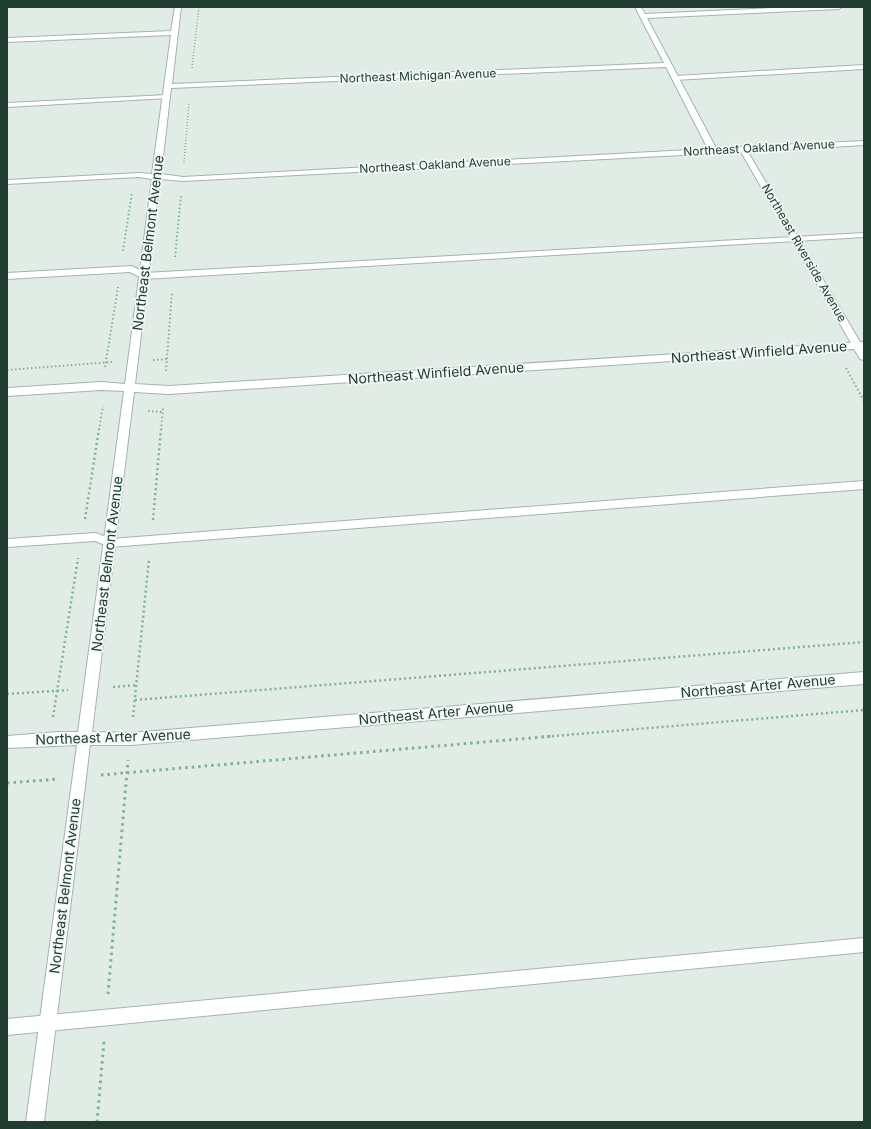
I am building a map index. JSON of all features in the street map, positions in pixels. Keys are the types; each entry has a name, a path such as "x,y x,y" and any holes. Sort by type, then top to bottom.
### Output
{"street":[{"name":"Northeast Belmont Avenue","path":"35,1122 178,7"},
{"path":"638,7 713,151"},
{"path":"643,16 839,7"},
{"path":"7,40 175,33"},
{"name":"Northeast Michigan Avenue","path":"168,86 668,65"},
{"name":"Northeast Oakland Avenue","path":"7,182 139,175 183,179 864,143"},
{"name":"Northeast Riverside Avenue","path":"744,149 795,238 861,345 864,357"},
{"name":"Northeast Winfield Avenue","path":"7,392 101,386 129,389 164,390 861,345"},
{"name":"Northeast Arter Avenue","path":"7,742 59,738 131,738 864,678"}],"lane":[{"path":"675,78 864,68"},
{"path":"7,105 167,97"},
{"path":"7,276 132,269 144,276 864,235"},
{"path":"7,543 96,537 110,543 864,485"},
{"path":"7,1027 864,945"}],"path":[{"path":"97,1122 126,773 131,738 151,540 190,85 199,7"},
{"path":"7,370 166,359"},
{"path":"846,368 864,401"},
{"path":"135,700 864,642"},
{"path":"7,783 864,710"}]}
